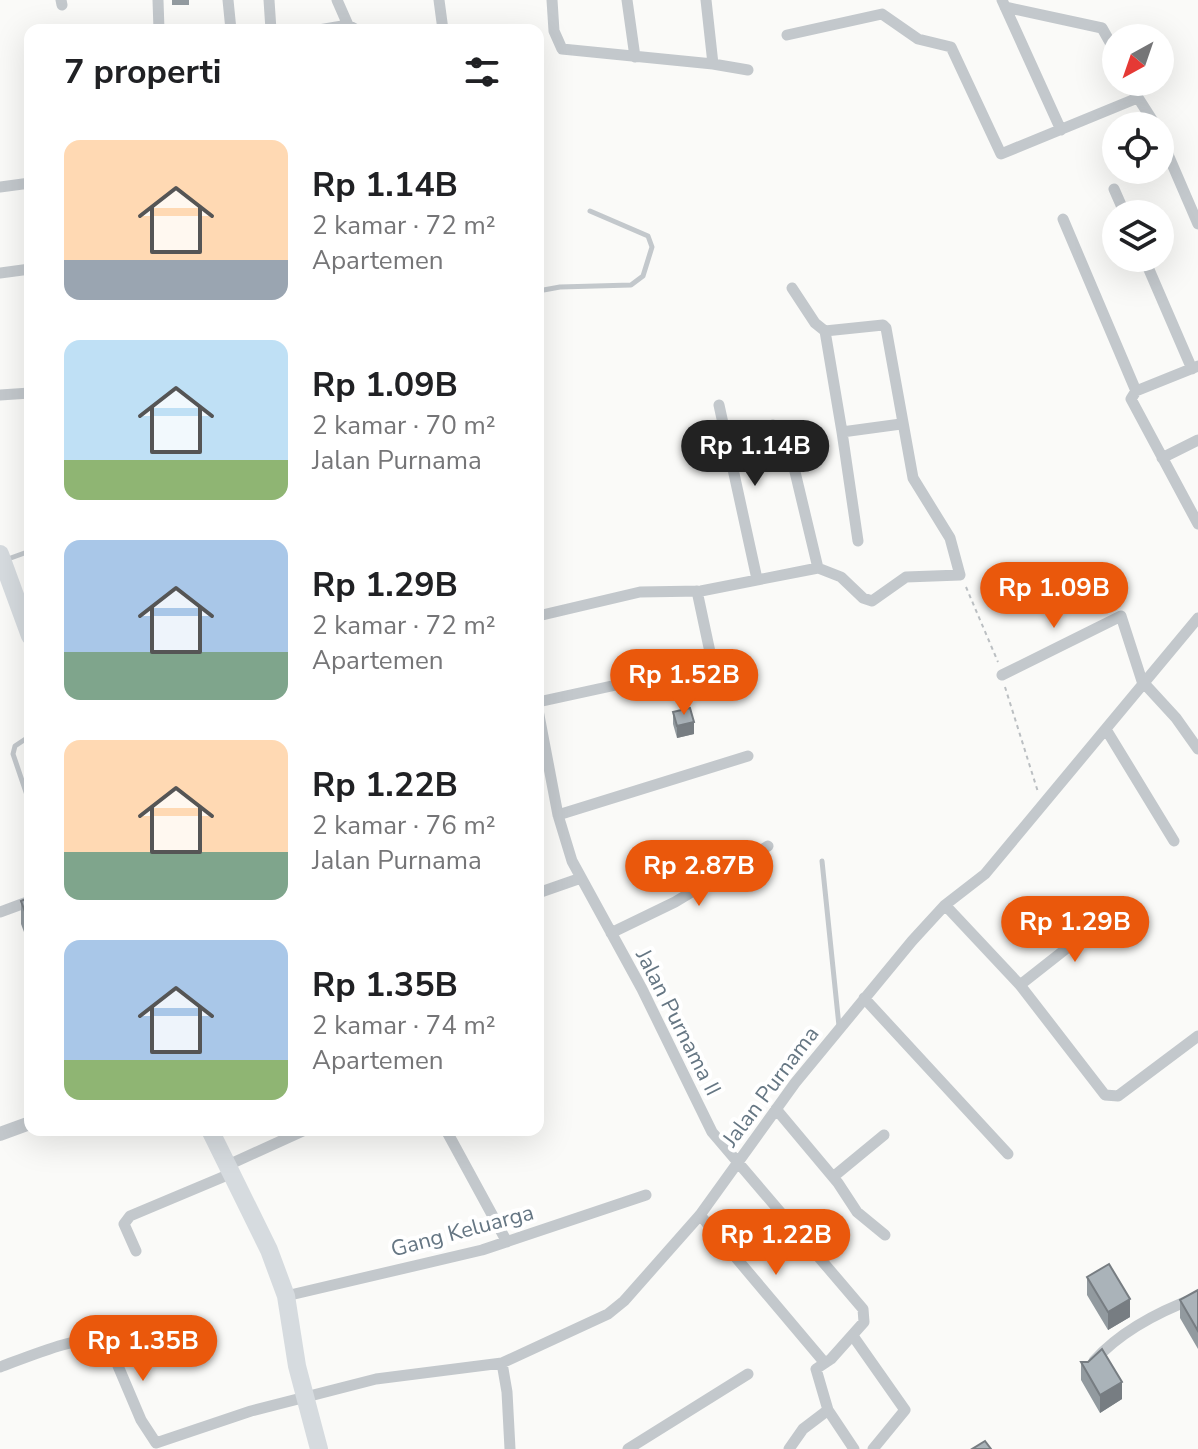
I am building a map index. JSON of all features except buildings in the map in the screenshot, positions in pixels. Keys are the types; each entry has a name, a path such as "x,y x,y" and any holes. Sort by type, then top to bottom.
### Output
{"highway":[{"path":"1,559 24,620"},
{"path":"213,1136 269,1250 286,1296 305,1396 319,1449"}],"street":[{"path":"158,0 159,24"},
{"path":"228,0 230,24"},
{"path":"269,0 271,24"},
{"path":"337,0 350,24"},
{"path":"439,0 442,24"},
{"path":"552,0 554,31 562,49 748,70"},
{"path":"627,0 635,57"},
{"path":"706,0 713,64"},
{"path":"870,14 875,0"},
{"path":"1004,3 1061,130"},
{"path":"1004,3 1102,28"},
{"path":"787,35 870,14 882,14 918,39 951,47 1001,154 1135,99"},
{"path":"1134,96 1145,112"},
{"path":"1174,168 1198,224"},
{"path":"0,187 24,184"},
{"path":"1114,189 1119,200"},
{"path":"1063,219 1136,391"},
{"path":"0,273 24,270"},
{"path":"1151,272 1195,367 1136,391 1131,403 1196,518"},
{"path":"792,288 815,323 825,331 858,541"},
{"path":"544,615 640,592 697,591 818,568 841,577 863,598 872,601 906,577 960,575 950,538 913,478 886,328 883,325 825,331"},
{"path":"0,395 24,393"},
{"path":"719,405 757,579"},
{"path":"842,432 901,424"},
{"path":"727,438 773,425 785,430 818,568"},
{"path":"1162,458 1198,440"},
{"path":"697,591 717,685"},
{"path":"1002,675 1121,616 1144,685 1165,705 1198,749"},
{"name":"Jalan Purnama","path":"0,1367 55,1348 99,1338 107,1340 141,1420 156,1443 305,1396 376,1379 502,1363 608,1314 624,1301 700,1215 839,1027 945,905 985,874 1043,808 1198,618"},
{"path":"544,701 713,664"},
{"path":"1107,731 1174,841"},
{"name":"Jalan Purnama II","path":"544,742 558,815 572,861 712,1132 863,1309 864,1322 853,1336"},
{"path":"558,815 748,756"},
{"path":"611,933 675,902 768,846"},
{"path":"544,891 581,878"},
{"path":"0,912 24,903"},
{"path":"945,905 1020,985 1082,1063 1096,1087 1112,1097 1198,1036"},
{"path":"1020,985 1109,915"},
{"path":"864,998 1008,1154"},
{"path":"776,1109 833,1177 857,1212 885,1235"},
{"path":"0,1134 24,1125"},
{"path":"833,1177 884,1135"},
{"path":"136,1251 124,1224 130,1216 293,1136"},
{"path":"449,1136 507,1242"},
{"name":"Gang Keluarga","path":"286,1296 507,1242 646,1195"},
{"path":"700,1215 824,1362"},
{"path":"1085,1372 1109,1345 1128,1332 1198,1297"},
{"path":"854,1449 828,1410 816,1369 831,1359 853,1336 905,1410 873,1449"},
{"path":"502,1363 510,1449"},
{"path":"628,1449 748,1374"},
{"path":"789,1449 803,1429 828,1410"}],"lane":[{"path":"544,290 626,287 643,276 652,247 648,236 590,211"},
{"path":"1,559 24,553"},
{"path":"24,740 15,746 13,754 24,786"},
{"path":"822,861 839,1027"}],"path":[{"path":"960,575 990,638 1043,808"}]}
